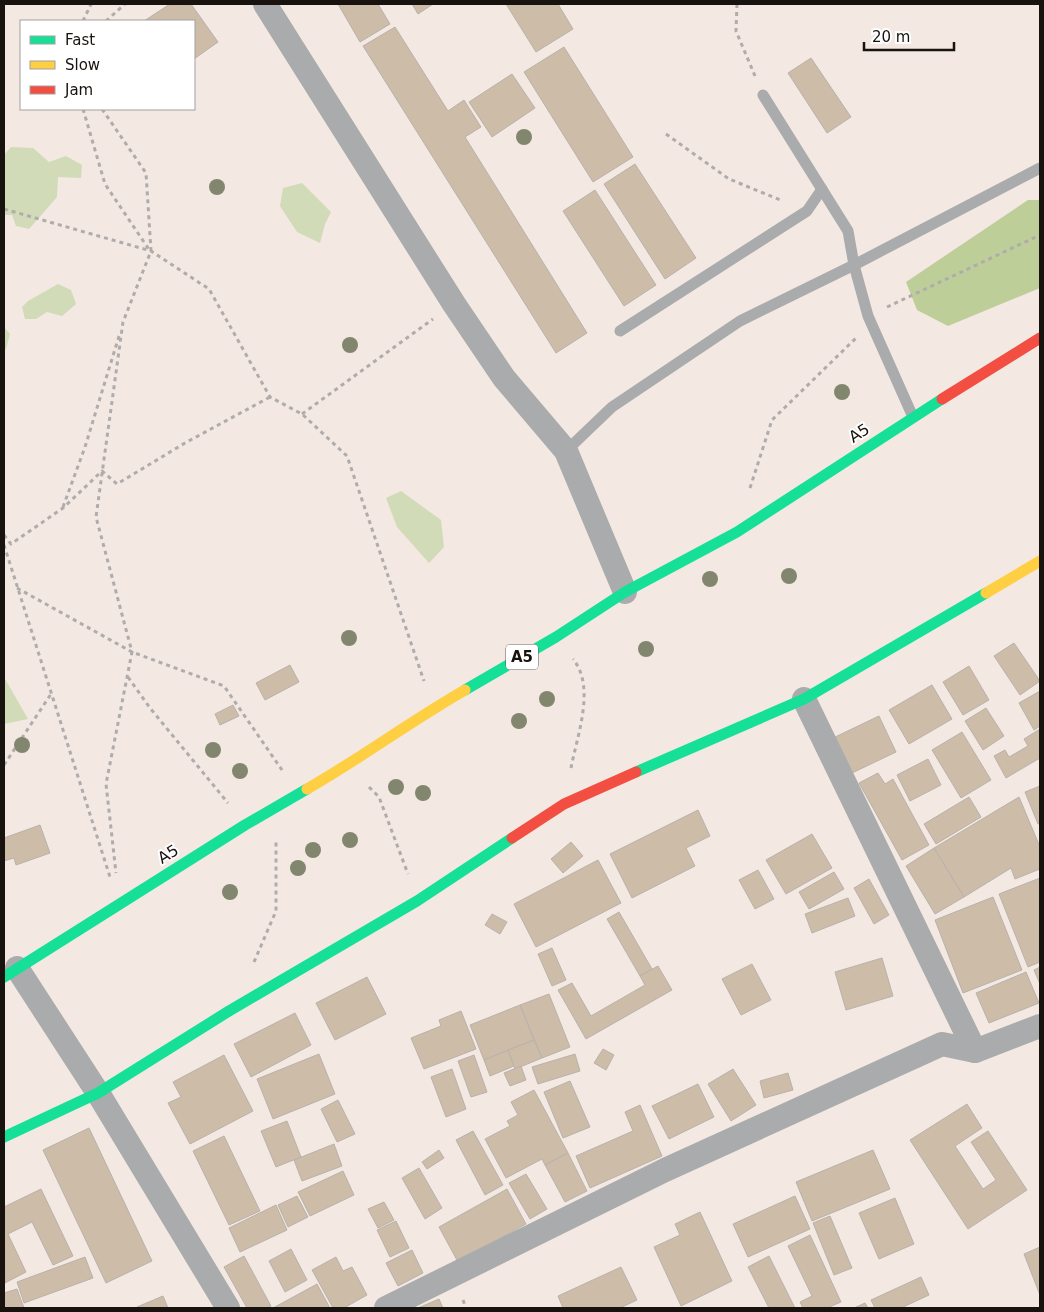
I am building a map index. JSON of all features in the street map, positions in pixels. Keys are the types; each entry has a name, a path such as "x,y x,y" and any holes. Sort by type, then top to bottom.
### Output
{"main road":[{"name":"A5","path":"10,972 245,825 278,808 347,766 433,708 556,637 625,592 736,532 913,417 1040,338"},
{"path":"4,1137 98,1092 229,1011 417,901 564,804 804,699 1040,561"}],"street":[{"path":"266,4 454,304 504,378 566,451 625,592"},
{"path":"804,699 975,1051"},
{"path":"10,972 98,1092 228,1308"},
{"path":"386,1308 665,1170 942,1044 975,1051 1040,1026"}],"lane":[{"path":"763,94 848,230 854,265 868,316 913,417"},
{"path":"566,451 612,407 740,321 854,265 1040,168"},
{"path":"620,331 807,211 822,189"}],"path":[{"path":"83,20 91,4"},
{"path":"107,20 125,4"},
{"path":"737,4 736,31 763,94"},
{"path":"83,110 105,184 151,251"},
{"path":"63,508 85,447 123,322 151,251 146,173 103,110"},
{"path":"666,134 730,179 807,211"},
{"path":"4,209 151,251 209,289 270,397 302,414 348,456 433,708"},
{"path":"736,532 772,420 856,339 868,316 1040,235"},
{"path":"302,414 454,304"},
{"path":"119,904 106,784 132,652 96,517 123,322"},
{"path":"102,471 118,484 185,443 270,397"},
{"path":"4,535 11,544 63,508 102,471"},
{"path":"4,545 119,904"},
{"path":"17,588 132,652 224,686 299,795"},
{"path":"556,637 582,669 584,703 564,804"},
{"path":"127,676 150,708 245,825"},
{"path":"4,765 51,694"},
{"path":"347,766 379,797 417,901"},
{"path":"251,968 276,911 278,808"}],"green space":[{"path":"11,147 33,148 49,162 66,156 82,165 81,178 58,177 57,197 29,229 16,226 12,215 4,215 4,155"},
{"path":"302,183 331,212 325,224 320,243 297,232 280,206 283,188"},
{"path":"1028,200 1040,200 1040,288 948,326 917,310 906,282"},
{"path":"58,284 71,290 76,304 62,316 47,312 36,319 25,319 22,307 28,301"},
{"path":"4,327 10,334 6,349 4,350"},
{"path":"401,491 441,520 444,547 429,563 397,527 386,498"},
{"path":"4,677 28,719 4,724"}],"building":[{"path":"170,4 191,4 218,42 195,58 195,20 146,20"},
{"path":"338,4 378,4 390,24 360,42"},
{"path":"412,4 433,4 418,14"},
{"path":"506,4 558,4 573,29 536,52"},
{"path":"395,27 448,111 464,100 481,127 465,137 587,333 556,353 363,46"},
{"path":"564,47 633,157 593,182 524,72"},
{"path":"811,58 851,117 827,133 788,73"},
{"path":"512,74 535,108 492,137 469,102"},
{"path":"635,164 696,258 665,279 604,184"},
{"path":"595,190 656,285 624,306 563,211"},
{"path":"1014,643 1040,681 1020,695 994,656"},
{"path":"290,665 299,682 265,700 256,683"},
{"path":"969,666 989,700 963,715 943,682"},
{"path":"932,685 952,719 909,744 889,710"},
{"path":"1040,691 1040,726 1034,730 1019,703"},
{"path":"233,705 239,716 220,725 215,714"},
{"path":"986,708 1004,736 983,750 965,721"},
{"path":"879,716 896,752 850,774 833,738"},
{"path":"1040,729 1040,758 1006,778 994,756 1005,750 1009,757 1028,746 1024,739"},
{"path":"962,732 991,780 961,798 932,750"},
{"path":"928,759 941,785 910,801 897,775"},
{"path":"878,773 885,784 893,779 929,845 902,860 859,783"},
{"path":"1040,786 1040,823 1038,824 1025,792"},
{"path":"969,797 981,817 936,844 924,824"},
{"path":"1019,797 1040,847 1040,869 1015,879 1011,868 964,897 934,848"},
{"path":"698,810 710,836 686,848 695,866 632,898 610,854"},
{"path":"40,825 50,853 16,865 14,858 4,861 4,838"},
{"path":"812,834 832,868 786,894 766,860"},
{"path":"571,842 583,856 563,873 551,859"},
{"path":"934,848 964,897 935,914 906,866"},
{"path":"598,860 621,903 536,947 514,904"},
{"path":"758,870 774,899 755,909 739,880"},
{"path":"834,872 844,889 809,909 799,892"},
{"path":"1040,878 1040,962 1028,967 999,894"},
{"path":"869,879 889,915 874,924 854,888"},
{"path":"993,897 1022,970 963,993 935,920"},
{"path":"848,898 855,916 812,933 805,914"},
{"path":"619,912 652,969 640,976 607,919"},
{"path":"492,914 507,922 500,934 485,925"},
{"path":"552,948 566,980 552,986 538,954"},
{"path":"882,958 893,996 846,1010 835,972"},
{"path":"752,964 771,1000 741,1015 722,979"},
{"path":"658,966 672,990 586,1039 558,990 572,983 591,1016 645,985 640,976"},
{"path":"1040,967 1040,984 1034,970"},
{"path":"1026,972 1039,1003 989,1023 976,993"},
{"path":"367,977 386,1014 335,1040 316,1003"},
{"path":"549,994 570,1047 542,1058 520,1005"},
{"path":"520,1005 534,1040 484,1060 470,1025"},
{"path":"461,1011 476,1049 424,1069 411,1038 441,1026 439,1020"},
{"path":"295,1013 311,1045 251,1077 234,1044"},
{"path":"534,1040 542,1058 515,1069 508,1050"},
{"path":"603,1049 614,1055 606,1070 594,1063"},
{"path":"508,1050 514,1066 490,1076 484,1060"},
{"path":"319,1054 335,1094 273,1119 257,1079"},
{"path":"575,1054 580,1071 538,1084 532,1067"},
{"path":"224,1055 253,1111 190,1144 168,1103 181,1097 173,1082"},
{"path":"474,1055 487,1092 471,1097 458,1061"},
{"path":"521,1066 526,1080 510,1086 504,1073"},
{"path":"452,1069 466,1109 446,1117 431,1077"},
{"path":"733,1069 756,1105 731,1121 708,1084"},
{"path":"788,1073 793,1090 764,1098 760,1081"},
{"path":"570,1081 590,1127 563,1138 544,1092"},
{"path":"698,1084 714,1117 669,1139 652,1106"},
{"path":"534,1090 568,1153 545,1165 542,1159 506,1178 485,1139 510,1126 507,1121 518,1115 511,1102"},
{"path":"338,1100 355,1134 337,1142 321,1109"},
{"path":"967,1104 982,1128 955,1146 983,1189 996,1180 971,1142 988,1131 1027,1190 968,1229 910,1140"},
{"path":"640,1105 662,1156 590,1188 576,1156 633,1131 625,1112"},
{"path":"287,1121 301,1157 276,1167 261,1131"},
{"path":"89,1128 152,1261 106,1283 43,1150"},
{"path":"473,1131 503,1185 485,1195 456,1140"},
{"path":"224,1136 260,1211 229,1225 193,1151"},
{"path":"334,1144 342,1166 302,1181 294,1160"},
{"path":"439,1150 444,1158 427,1169 422,1162"},
{"path":"873,1150 890,1189 812,1221 796,1182"},
{"path":"568,1153 587,1191 565,1202 545,1165"},
{"path":"419,1168 442,1208 425,1219 402,1178"},
{"path":"343,1171 354,1195 310,1216 298,1192"},
{"path":"526,1174 547,1209 530,1219 509,1183"},
{"path":"41,1189 73,1256 53,1265 32,1222 8,1234 26,1272 5,1283 4,1207"},
{"path":"507,1189 526,1224 458,1262 439,1227"},
{"path":"297,1196 308,1217 288,1227 278,1205"},
{"path":"795,1196 810,1229 748,1257 733,1224"},
{"path":"895,1198 914,1244 879,1259 859,1213"},
{"path":"384,1202 394,1220 378,1228 368,1209"},
{"path":"276,1205 287,1230 240,1252 229,1228"},
{"path":"700,1212 732,1281 681,1306 654,1247 680,1235 675,1224"},
{"path":"830,1216 852,1268 834,1275 813,1223"},
{"path":"396,1221 409,1248 390,1257 377,1230"},
{"path":"810,1235 841,1302 827,1308 803,1308 800,1302 812,1296 788,1246"},
{"path":"1040,1247 1040,1295 1024,1254"},
{"path":"291,1249 307,1280 285,1292 269,1261"},
{"path":"412,1250 423,1273 398,1286 386,1263"},
{"path":"244,1256 271,1306 267,1308 247,1308 224,1267"},
{"path":"769,1256 795,1308 769,1308 748,1267"},
{"path":"85,1257 93,1278 24,1303 17,1282"},
{"path":"336,1257 343,1271 352,1267 367,1295 344,1308 333,1308 312,1270"},
{"path":"621,1267 637,1300 620,1308 563,1308 558,1296"},
{"path":"921,1277 929,1295 901,1308 875,1308 871,1300"},
{"path":"317,1284 330,1308 273,1308"},
{"path":"17,1289 24,1308 4,1308 4,1293"},
{"path":"163,1296 168,1308 137,1307"},
{"path":"439,1299 443,1308 418,1308"},
{"path":"865,1303 868,1308 854,1308"}],"traffic: fast":[{"path":"465,690 556,637 625,592 737,532 942,399"},
{"path":"636,772 804,699 986,593"},
{"path":"4,977 245,825 307,789"},
{"path":"4,1137 98,1093 229,1011 417,901 512,838"}],"traffic: slow":[{"path":"986,593 1040,561"},
{"path":"307,789 465,690"}],"traffic: jam":[{"path":"942,399 1040,338"},
{"path":"512,838 564,804 636,772"}]}
